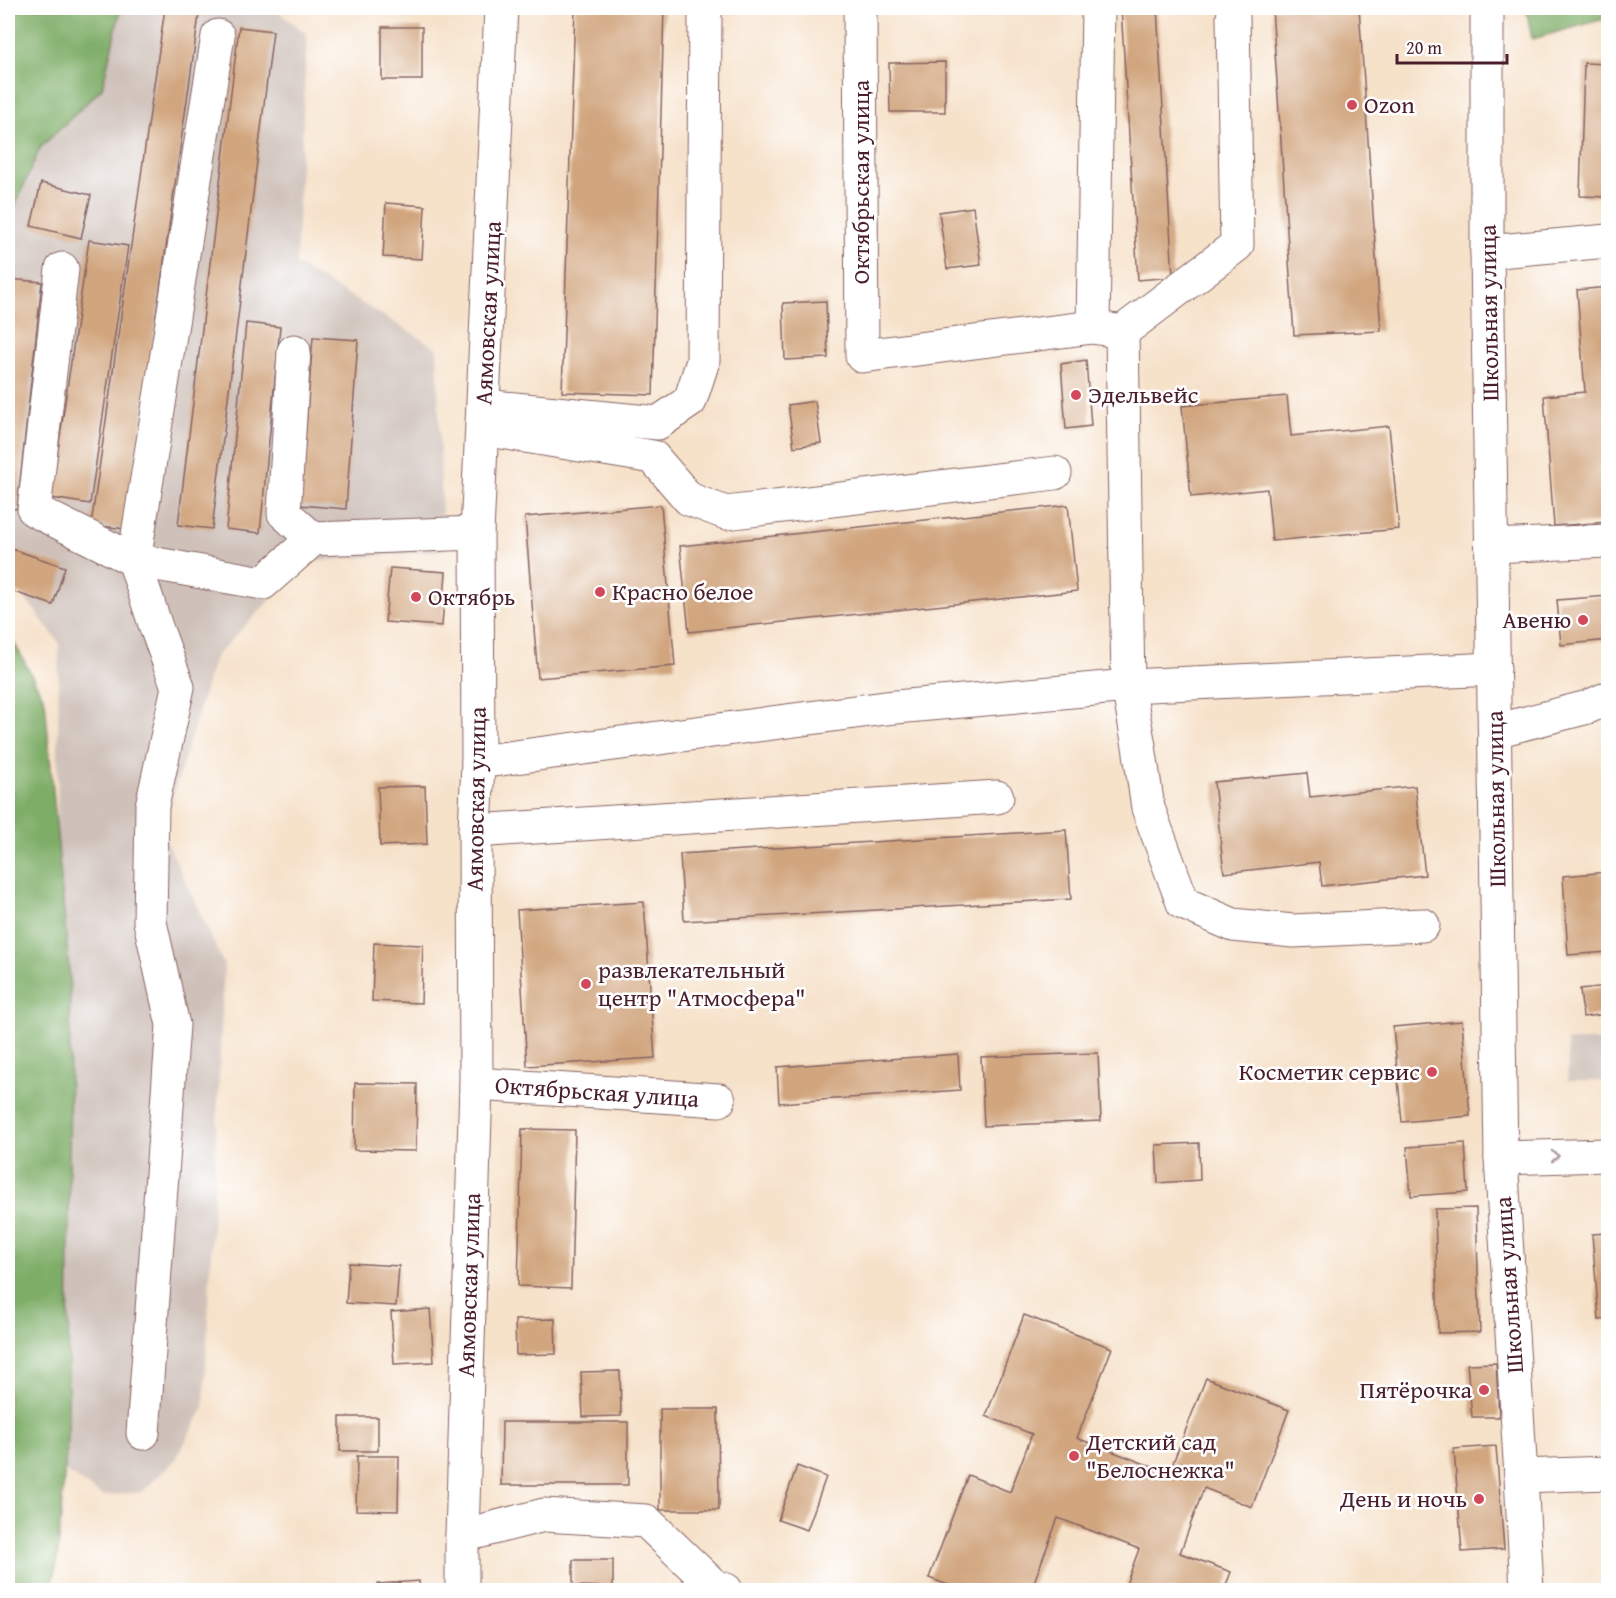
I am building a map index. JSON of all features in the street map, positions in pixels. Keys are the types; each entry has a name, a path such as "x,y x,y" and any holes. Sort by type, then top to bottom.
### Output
{"street":[{"name":"Аямовская улица","path":"462,1590 476,1084 477,533 501,8"},
{"path":"483,417 658,423 690,401 703,361 705,8"},
{"name":"Октябрьская улица","path":"860,8 862,356 1108,329"},
{"path":"1098,8 1108,329 1128,686 1148,808 1183,903 1233,925 1293,931 1423,925"},
{"name":"Школьная улица","path":"1487,8 1487,252 1501,1158 1527,1590"},
{"path":"1108,329 1237,245 1233,17"},
{"path":"142,1433 173,1025 150,922 152,806 178,687 134,561 218,36"},
{"path":"1487,252 1608,241"},
{"path":"63,269 34,510 134,561 262,583 313,539 477,533"},
{"path":"294,351 284,513 313,539"},
{"path":"483,417 653,457 688,499 726,513 1055,473"},
{"path":"1492,546 1608,541"},
{"path":"478,762 885,708 1128,686 1494,669"},
{"path":"1495,731 1588,707 1608,698"},
{"path":"475,831 997,797"},
{"name":"Октябрьская улица","path":"476,1084 719,1100"},
{"path":"1501,1158 1608,1155"},
{"path":"1521,1476 1608,1473"},
{"path":"462,1536 544,1515 646,1521 713,1585 726,1590"}],"shaded area":[{"path":"95,8 273,8 307,34 296,264 437,348 443,550 307,562 215,657 162,831 224,965 204,1407 176,1459 142,1492 102,1496 51,1461 59,643 8,575 8,184"},
{"path":"1567,1041 1608,1041 1608,1081 1568,1081"}],"green space":[{"path":"8,8 121,8 102,88 40,148 8,222"},
{"path":"1526,8 1608,8 1608,18 1532,39"},
{"path":"8,631 45,701 70,981 68,1427 57,1563 50,1590 8,1590"}],"building":[{"path":"165,8 200,8 126,529 91,525"},
{"path":"575,8 664,8 653,395 562,392"},
{"path":"1121,8 1157,8 1173,277 1138,280"},
{"path":"1272,8 1359,8 1381,331 1294,335"},
{"path":"239,27 273,31 212,529 178,525"},
{"path":"382,27 422,27 422,80 382,80"},
{"path":"945,62 945,112 890,112 889,63"},
{"path":"1584,63 1608,64 1608,197 1580,196"},
{"path":"41,183 91,195 81,238 31,226"},
{"path":"386,203 425,206 422,259 383,257"},
{"path":"973,207 981,265 947,269 939,212"},
{"path":"89,240 128,246 90,504 51,498"},
{"path":"8,279 42,282 17,509 8,508"},
{"path":"1608,287 1608,522 1554,526 1544,396 1585,392 1577,290"},
{"path":"826,301 828,358 785,360 783,303"},
{"path":"246,323 280,327 260,533 226,529"},
{"path":"313,337 358,340 346,509 300,505"},
{"name":"Эдельвейс","path":"1086,360 1091,426 1066,429 1061,364"},
{"path":"1287,396 1291,436 1389,426 1399,529 1272,541 1267,489 1191,497 1182,406"},
{"path":"815,401 821,443 794,447 788,405"},
{"name":"Красно белое","path":"661,505 675,666 538,678 525,517"},
{"path":"1068,505 1077,591 689,632 680,546"},
{"path":"12,549 65,567 53,605 8,590 8,564"},
{"name":"Октябрь","path":"390,568 446,572 442,626 385,622"},
{"name":"Авеню","path":"1608,596 1608,640 1561,645 1557,600"},
{"path":"1307,773 1310,797 1415,786 1425,875 1322,886 1319,862 1224,873 1214,782"},
{"path":"425,786 427,844 380,846 378,787"},
{"path":"1066,830 1071,899 684,921 680,854"},
{"path":"1608,872 1608,952 1568,955 1563,876"},
{"name":"развлекательный центр \"Атмосфера\"","path":"644,902 655,1058 527,1066 517,910"},
{"path":"374,943 423,945 421,1003 372,1001"},
{"path":"1608,986 1608,1014 1583,1017 1580,989"},
{"name":"Косметик сервис","path":"1462,1021 1470,1116 1402,1122 1393,1027"},
{"path":"1098,1053 1101,1121 984,1126 981,1057"},
{"path":"958,1054 960,1090 779,1103 777,1067"},
{"path":"355,1083 417,1084 416,1151 354,1150"},
{"path":"522,1129 575,1130 571,1288 518,1286"},
{"path":"1199,1143 1200,1180 1158,1183 1156,1145"},
{"path":"1465,1143 1468,1192 1411,1196 1407,1147"},
{"path":"1476,1208 1480,1332 1438,1333 1435,1209"},
{"path":"1608,1233 1608,1319 1599,1320 1592,1234"},
{"path":"349,1263 399,1266 396,1306 346,1303"},
{"path":"430,1309 434,1362 394,1364 391,1312"},
{"name":"Детский сад \"Белоснежка\"","path":"1024,1315 1112,1348 1077,1438 1169,1473 1206,1378 1289,1410 1252,1507 1204,1488 1180,1553 1231,1572 1224,1590 1124,1590 1139,1549 1058,1518 1031,1590 962,1590 929,1578 968,1475 1010,1492 1032,1434 986,1416"},
{"path":"555,1319 556,1354 516,1355 515,1320"},
{"name":"Пятёрочка","path":"1496,1363 1499,1417 1472,1417 1467,1364"},
{"path":"620,1371 621,1416 583,1417 581,1372"},
{"path":"660,1409 718,1409 719,1510 660,1510"},
{"path":"340,1417 378,1417 378,1451 340,1451"},
{"path":"502,1422 628,1422 628,1485 501,1485"},
{"name":"День и ночь","path":"1496,1446 1504,1549 1462,1552 1454,1449"},
{"path":"357,1456 399,1456 398,1511 356,1510"},
{"path":"797,1466 826,1477 807,1530 778,1520"},
{"path":"573,1560 613,1560 613,1587 573,1586"},
{"path":"419,1581 420,1590 378,1590 378,1584"}],"place":[{"name":"Ozon","path":"1352,105"},
{"name":"Эдельвейс","path":"1076,395"},
{"name":"Красно белое","path":"600,592"},
{"name":"Октябрь","path":"416,597"},
{"name":"Авеню","path":"1583,620"},
{"name":"развлекательный центр \"Атмосфера\"","path":"586,984"},
{"name":"Косметик сервис","path":"1432,1072"},
{"name":"Пятёрочка","path":"1484,1390"},
{"name":"Детский сад \"Белоснежка\"","path":"1074,1456"},
{"name":"День и ночь","path":"1479,1499"}]}
